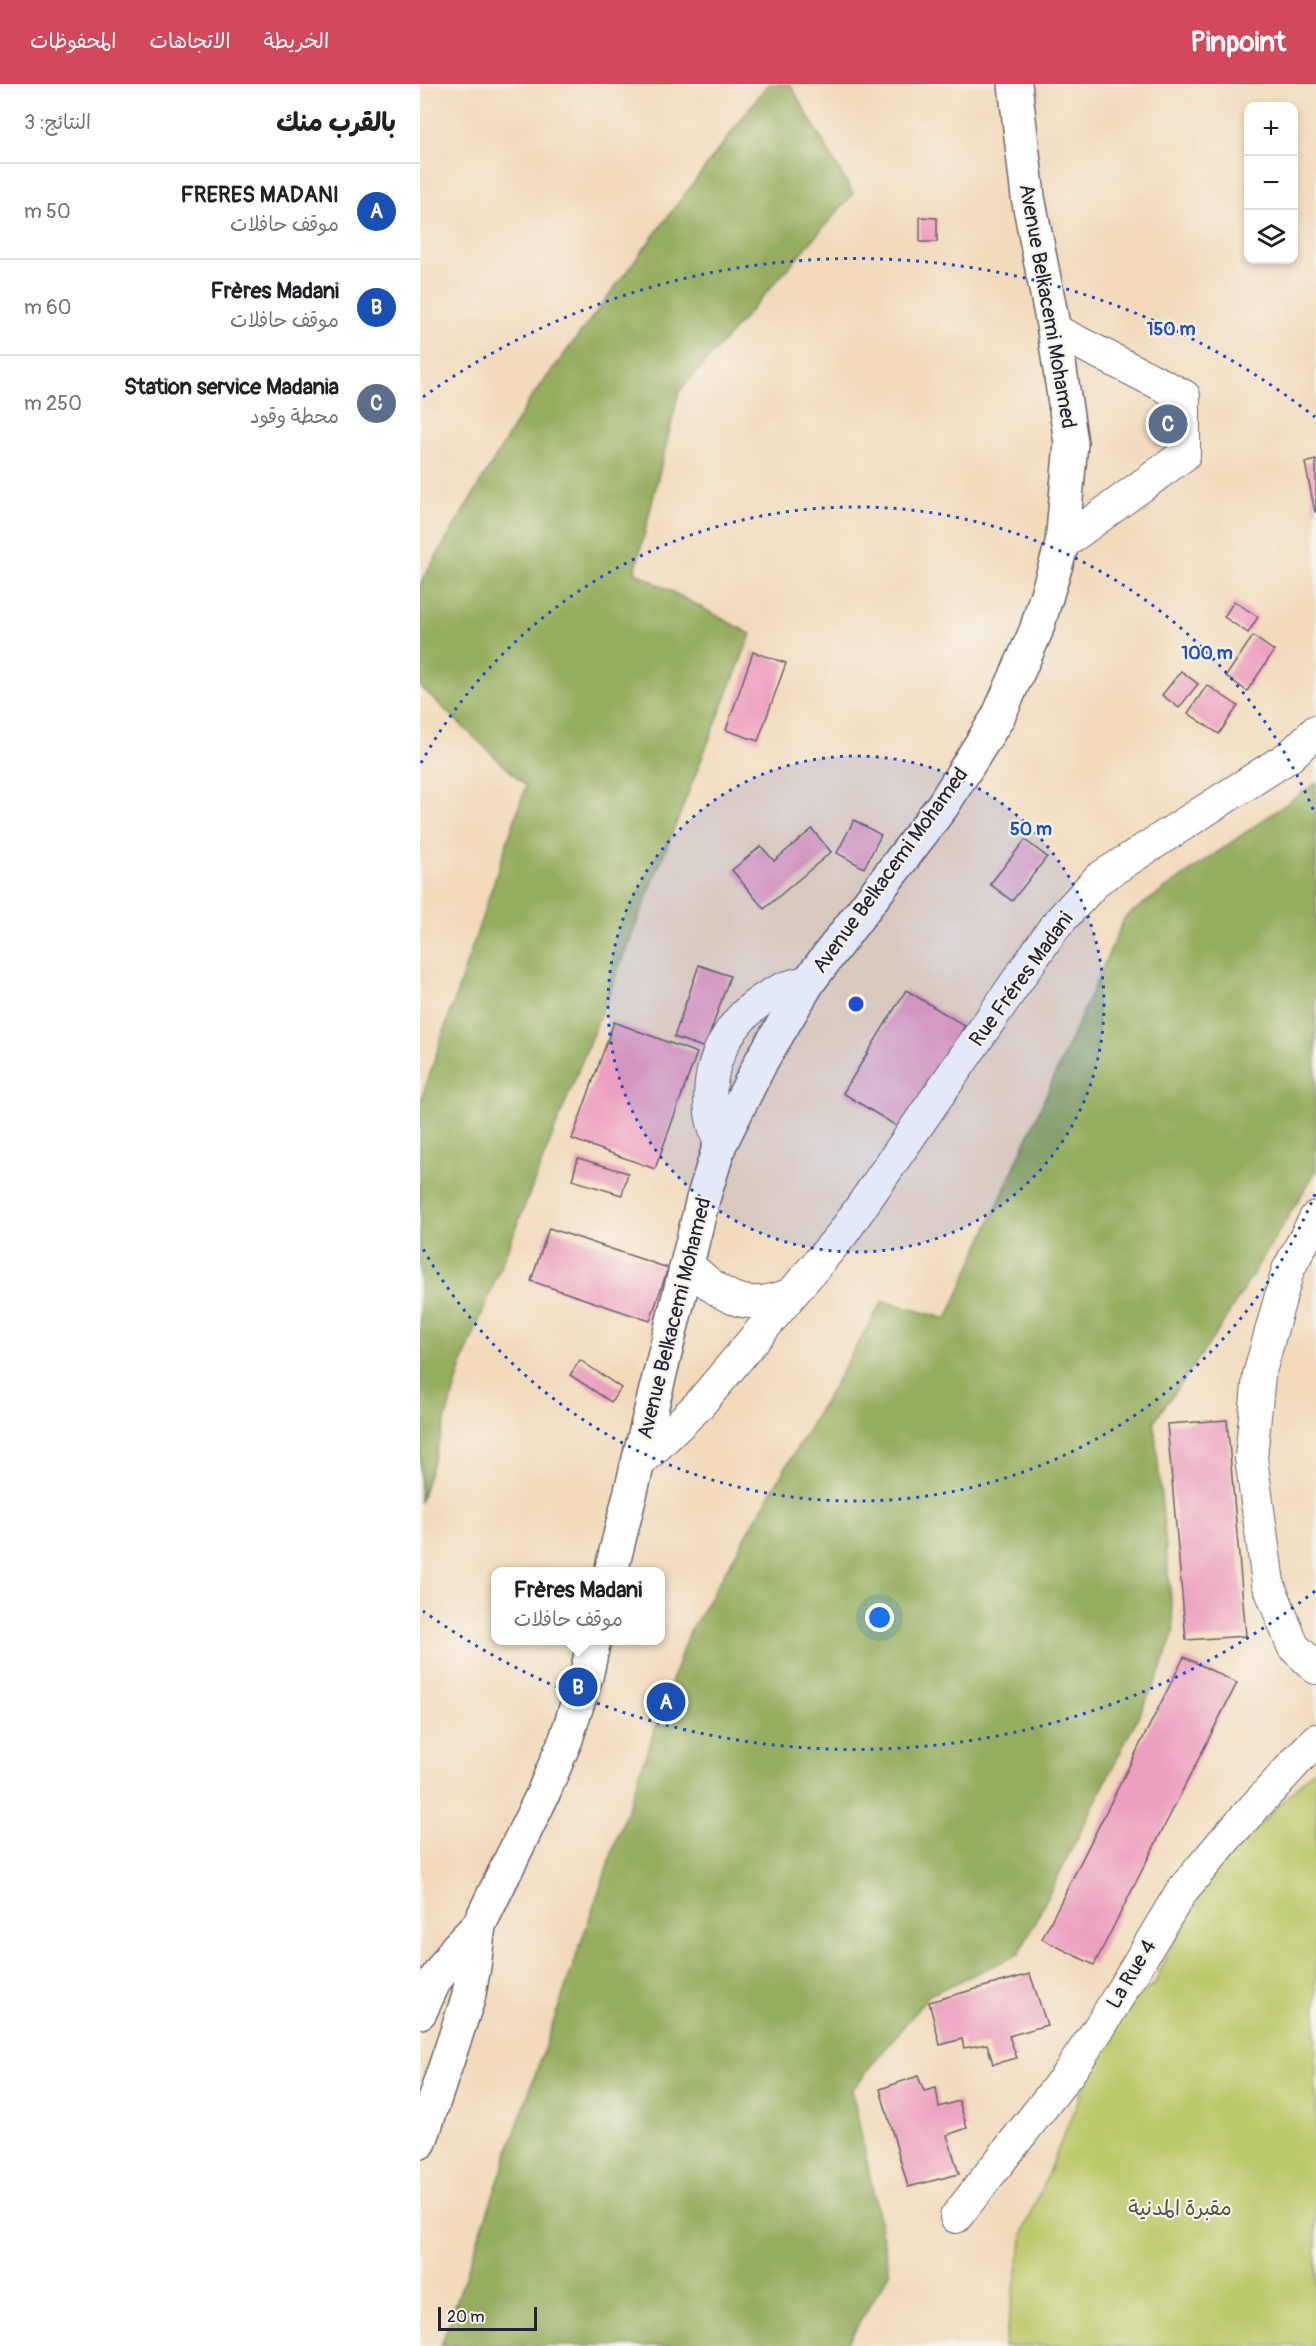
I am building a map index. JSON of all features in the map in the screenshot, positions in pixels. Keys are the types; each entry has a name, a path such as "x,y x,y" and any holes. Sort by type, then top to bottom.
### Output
{"main road":[{"name":"Avenue Belkacemi Mohamed","path":"612,1567 703,1199 720,1144 762,1060 809,981 943,805 998,717 1036,631 1062,544 1071,443 1054,330 1028,197 1015,84"},
{"path":"420,2012 434,1982 456,1949 479,1925 542,1796 566,1739 586,1677 593,1645"},
{"path":"420,2142 468,1999 479,1925"}],"street":[{"path":"1054,330 1184,396 1184,455 1062,544"},
{"name":"Rue Fréres Madani","path":"636,1466 698,1406 843,1233 1055,926 1098,879 1290,756 1316,731"},
{"path":"720,1144 710,1105 710,1085 717,1054 732,1028 753,1005 779,990 809,981"},
{"path":"1316,1216 1288,1270 1259,1376 1251,1458 1268,1583 1293,1646 1316,1668"},
{"path":"687,1264 716,1290 745,1303 760,1304 790,1294"},
{"name":"La Rue 4","path":"956,2217 1068,2074 1103,2022 1181,1892 1227,1837 1316,1740"}],"green space":[{"path":"768,84 790,84 853,194 679,392 635,572 751,634 464,1359 420,1503 420,1103 526,786 420,686 420,584 529,401"},
{"path":"1316,783 1316,1171 1218,1331 1154,1421 1174,1632 1157,1679 1019,1954 929,1995 852,2090 890,2273 845,2346 441,2346 687,1637 883,1301 947,1319 1125,917"},
{"name":"مقبرة المدنية","path":"1316,1767 1316,2346 1004,2346 1024,2231 1116,2010 1154,1985 1200,1886"}],"building":[{"path":"920,217 937,218 937,242 920,242"},
{"path":"1316,460 1316,512 1315,512 1305,463"},
{"path":"1234,601 1258,617 1248,633 1224,617"},
{"path":"1253,636 1274,651 1247,691 1226,676"},
{"path":"753,652 786,663 758,741 726,730"},
{"path":"1181,671 1198,684 1179,708 1162,695"},
{"path":"1207,685 1238,706 1219,734 1188,713"},
{"path":"854,820 881,835 864,868 837,853"},
{"path":"812,829 831,852 764,909 732,870 761,846 774,861"},
{"path":"1025,840 1047,857 1012,901 990,884"},
{"path":"699,965 730,976 705,1048 674,1037"},
{"path":"906,990 965,1026 901,1129 843,1093"},
{"path":"614,1022 697,1053 655,1169 572,1139"},
{"path":"578,1158 628,1173 622,1195 572,1180"},
{"path":"549,1228 668,1268 650,1321 531,1281"},
{"path":"580,1360 621,1388 611,1402 570,1375"},
{"path":"1227,1420 1246,1636 1186,1640 1167,1424"},
{"path":"1184,1657 1237,1683 1094,1965 1042,1939"},
{"path":"1030,1974 1047,2025 1009,2036 1017,2058 993,2064 987,2044 964,2048 962,2039 940,2045 929,2002"},
{"path":"918,2076 924,2091 936,2088 939,2107 959,2101 967,2128 947,2135 959,2174 908,2187 880,2089"}],"place":[{"name":"Station service Madania","path":"1168,424"},
{"name":"Frères Madani","path":"578,1687"},
{"name":"FRERES MADANI","path":"666,1702"}]}
